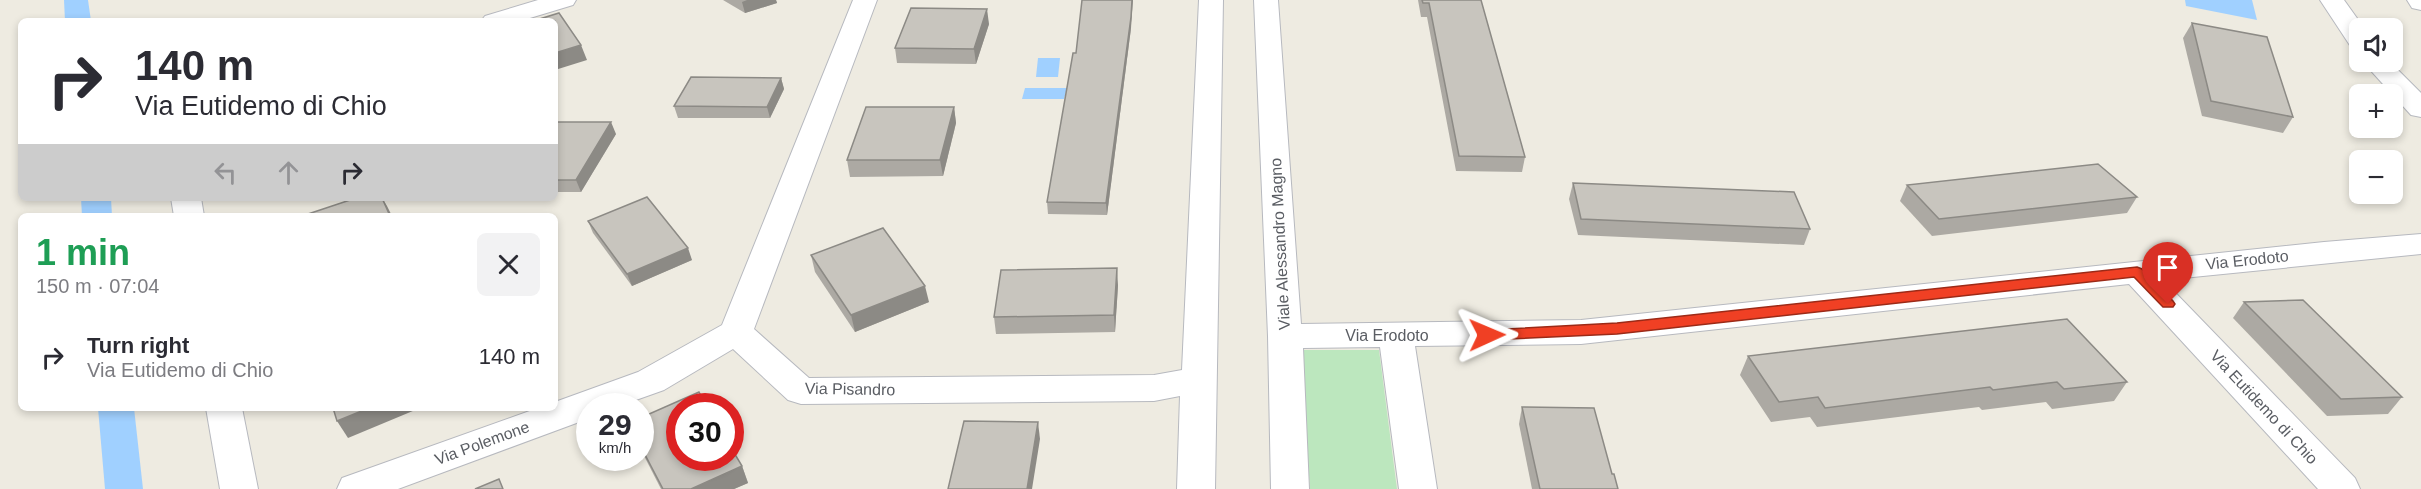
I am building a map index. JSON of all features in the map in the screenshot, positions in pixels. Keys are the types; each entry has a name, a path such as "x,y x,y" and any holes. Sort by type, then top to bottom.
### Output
{"street":[{"path":"504,18 564,0"},
{"path":"736,332 865,0"},
{"path":"1196,489 1197,380 1211,102 1210,0"},
{"name":"Viale Alessandro Magno","path":"1266,0 1285,336 1290,489"},
{"path":"2332,0 2349,26"},
{"path":"2386,72 2421,109"},
{"name":"Via Erodoto","path":"1285,336 1589,331 2421,244"},
{"name":"Via Eutidemo di Chio","path":"2137,272 2341,489"},
{"name":"Via Pisandro","path":"736,332 801,391 1154,388 1197,380"},
{"name":"Via Polemone","path":"356,489 651,381 736,332"},
{"path":"1396,335 1418,489"},
{"path":"225,411 239,489"}],"green space":[{"path":"1300,350 1379,350 1397,489 1310,489"}],"water":[{"path":"2185,0 2252,0 2257,20 2186,6"},
{"path":"1038,58 1060,58 1058,77 1036,77"},
{"path":"1025,88 1067,88 1064,99 1022,99"}],"building":[{"path":"1082,0 1132,0 1106,203 1047,202 1073,53 1076,53"},
{"path":"1422,0 1481,0 1525,157 1459,156 1429,3 1423,3"},
{"path":"911,8 987,9 974,49 895,48"},
{"path":"559,13 581,45 558,52 558,18 543,18"},
{"path":"2192,23 2267,37 2293,117 2211,101"},
{"path":"691,77 781,78 767,107 674,106"},
{"path":"866,107 954,107 940,160 847,160"},
{"path":"558,122 611,122 576,180 558,180"},
{"path":"2098,164 2137,197 1939,219 1907,185"},
{"path":"1573,183 1794,192 1810,229 1581,219"},
{"path":"647,197 688,248 627,274 588,221"},
{"path":"347,201 383,201 389,213 311,213"},
{"path":"883,228 925,286 851,315 811,255"},
{"path":"1117,268 1114,315 994,317 1001,270"},
{"path":"2303,300 2402,397 2341,399 2244,302"},
{"path":"2067,319 2127,382 2064,389 2057,382 1993,390 1990,387 1825,408 1818,397 1779,402 1748,356"},
{"path":"666,407 666,471 731,471 691,489 663,489 654,471 654,412"},
{"path":"1522,407 1594,408 1618,489 1540,489"},
{"path":"334,411 362,411 337,421"},
{"path":"964,421 1038,422 1027,489 948,489"},
{"path":"499,479 503,489 475,489"}],"waterway":[{"path":"76,0 78,18"},
{"path":"96,201 97,213"},
{"path":"116,411 124,489"}],"route":[{"path":"1487,335 1581,332 2137,272 2168,304"}]}
